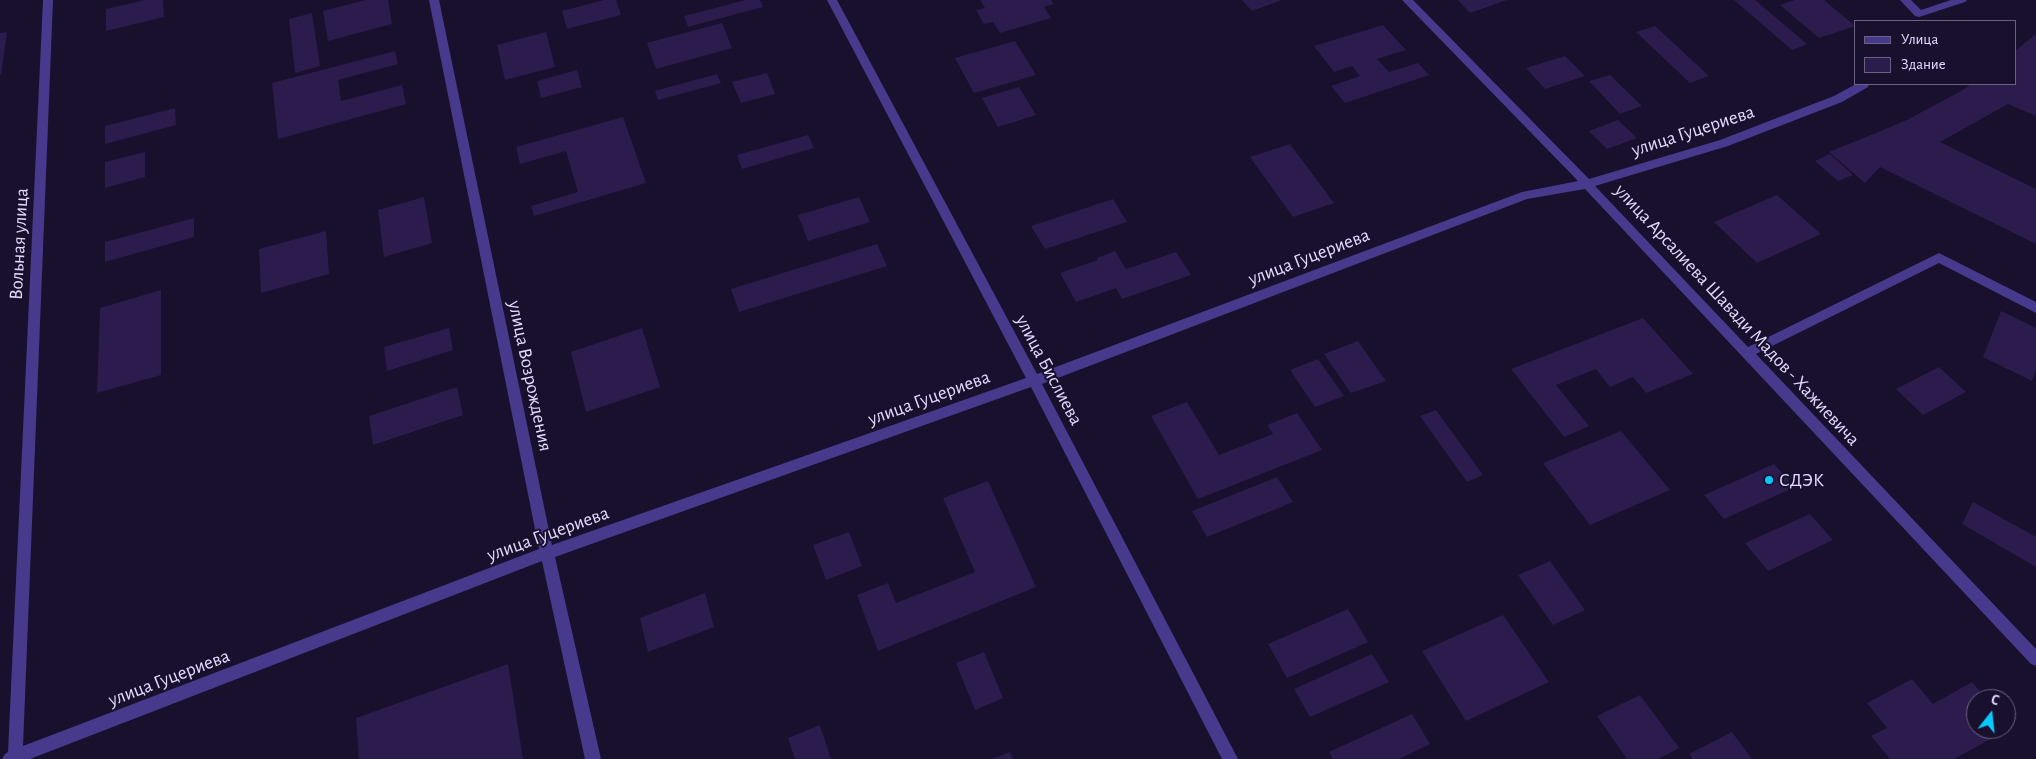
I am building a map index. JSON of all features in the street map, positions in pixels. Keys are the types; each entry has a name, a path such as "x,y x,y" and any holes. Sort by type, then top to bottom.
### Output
{"street":[{"name":"Вольная улица","path":"13,758 48,0"},
{"name":"улица Возрождения","path":"434,0 547,553 593,759"},
{"name":"улица Бислиева","path":"832,0 1034,380 1230,759"},
{"name":"улица Арсалиева Шавади Мадов - Хажиевича","path":"1407,0 1587,184 2036,659"},
{"path":"1905,0 1919,18 1962,0"},
{"name":"улица Гуцериева","path":"13,758 547,553 1034,380 1526,194 1587,184 1724,143 1838,99 1862,85"},
{"path":"1747,353 1939,258 2036,308"}],"building":[{"path":"144,0 163,0 164,17 106,31 106,9"},
{"path":"365,0 388,0 392,24 328,41 323,11"},
{"path":"604,0 616,0 621,15 567,29 562,11"},
{"path":"746,0 760,0 763,7 688,27 684,16"},
{"path":"980,0 1051,0 1054,4 1044,7 1051,18 1000,33 993,22 984,24 976,10 985,8"},
{"path":"1242,0 1282,0 1252,11"},
{"path":"1458,0 1507,0 1470,13"},
{"path":"1734,0 1755,0 1807,44 1792,50"},
{"path":"1795,0 1824,0 1854,26 1819,38 1780,5"},
{"path":"312,13 320,66 295,73 289,19"},
{"path":"722,23 732,48 656,69 647,43"},
{"path":"1383,25 1406,50 1377,59 1389,72 1418,63 1429,75 1345,103 1331,86 1360,76 1352,66 1334,72 1314,46"},
{"path":"1655,26 1709,76 1690,83 1636,32"},
{"path":"7,32 1,75 0,33"},
{"path":"546,32 555,67 505,80 497,45"},
{"path":"2036,34 2036,116 2008,104 1940,142 2036,189 2036,244 1880,167 1865,183 1829,152 1905,121 1970,85 2016,85 2016,50"},
{"path":"1015,41 1036,75 974,93 955,58"},
{"path":"395,51 398,64 338,80 341,101 402,85 406,104 278,139 272,83"},
{"path":"1565,56 1585,76 1545,89 1526,68"},
{"path":"577,70 582,87 541,98 537,81"},
{"path":"767,73 775,94 741,103 732,82"},
{"path":"717,74 721,83 658,100 655,91"},
{"path":"1610,75 1642,106 1620,114 1589,81"},
{"path":"1019,87 1036,115 998,127 982,98"},
{"path":"175,108 176,125 105,144 105,126"},
{"path":"623,117 646,183 534,216 531,206 578,192 566,151 520,164 516,147"},
{"path":"1618,120 1637,138 1607,149 1589,131"},
{"path":"808,135 814,148 742,169 737,155"},
{"path":"1290,144 1334,203 1293,217 1250,157"},
{"path":"145,152 145,177 105,188 105,162"},
{"path":"1830,154 1853,175 1838,181 1815,161"},
{"path":"1777,195 1821,234 1757,263 1714,222"},
{"path":"424,197 432,243 384,257 378,210"},
{"path":"859,197 870,222 808,241 798,215"},
{"path":"1113,199 1127,222 1045,249 1031,226"},
{"path":"194,218 194,237 105,262 105,242"},
{"path":"326,231 329,274 261,293 259,249"},
{"path":"877,244 887,266 739,312 731,289"},
{"path":"1115,251 1126,269 1176,252 1191,275 1122,299 1116,288 1076,302 1060,273 1098,260 1097,258"},
{"path":"161,290 161,375 97,393 100,308"},
{"path":"2001,311 2036,328 2036,369 2032,381 1983,357"},
{"path":"1643,318 1693,374 1646,393 1633,377 1610,387 1596,369 1556,385 1589,426 1564,437 1511,369"},
{"path":"449,328 453,350 387,371 384,347"},
{"path":"642,328 660,387 586,412 571,352"},
{"path":"1358,341 1386,381 1351,393 1324,354"},
{"path":"1318,359 1344,396 1315,407 1290,370"},
{"path":"1939,367 1966,392 1923,415 1896,389"},
{"path":"457,387 463,415 373,445 369,416"},
{"path":"1187,402 1219,455 1273,434 1267,425 1297,413 1322,450 1198,499 1151,416"},
{"path":"1436,410 1483,475 1467,482 1420,416"},
{"path":"1621,431 1670,490 1590,525 1543,463"},
{"path":"1774,464 1795,487 1724,519 1704,495"},
{"path":"1277,477 1293,502 1207,537 1192,511"},
{"path":"988,481 1036,587 878,651 857,595 888,583 896,603 975,572 943,498"},
{"path":"1973,502 2036,537 2036,567 1962,524"},
{"path":"1810,514 1833,540 1768,571 1745,543"},
{"path":"849,532 862,566 826,580 813,545"},
{"path":"1550,561 1585,610 1553,625 1518,575"},
{"path":"705,593 714,627 648,652 640,618"},
{"path":"1348,609 1368,642 1287,678 1268,644"},
{"path":"1503,615 1549,682 1466,721 1422,651"},
{"path":"984,652 1003,698 975,710 956,663"},
{"path":"1372,654 1389,682 1310,717 1294,689"},
{"path":"508,664 523,759 359,759 356,718"},
{"path":"1912,679 1933,704 1972,682 1978,689 1966,689 1966,739 1991,739 1954,759 1890,759 1871,736 1887,728 1867,703"},
{"path":"1640,695 1679,748 1658,759 1627,759 1597,716"},
{"path":"1412,714 1430,744 1399,759 1333,759 1329,752"},
{"path":"820,725 831,759 795,759 788,738"},
{"path":"1732,732 1752,759 1693,759 1689,754"},
{"path":"1010,752 1013,759 992,759"}],"place":[{"name":"СДЭК","path":"1769,480"}]}
